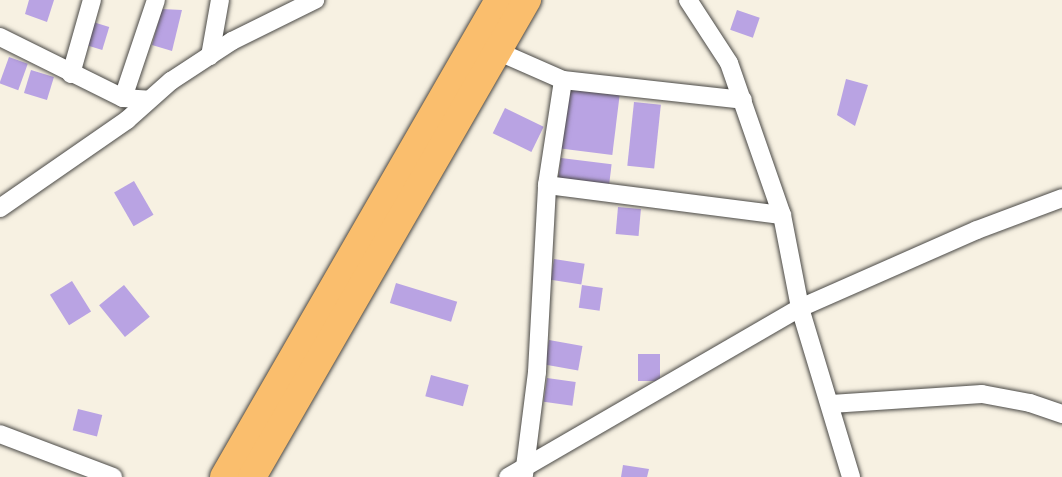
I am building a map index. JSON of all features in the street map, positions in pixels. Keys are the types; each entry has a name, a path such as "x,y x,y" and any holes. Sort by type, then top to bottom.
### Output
{"main road":[{"path":"224,477 499,0"},
{"path":"252,477 528,0"}],"street":[{"path":"71,74 92,0"},
{"path":"123,98 156,0"},
{"path":"210,56 220,0"},
{"path":"0,208 210,56 315,0"},
{"path":"688,0 729,63 743,100 782,215 800,308 831,404 851,477"},
{"path":"0,37 123,98 149,100"},
{"path":"497,51 563,80 743,100"},
{"path":"524,472 537,372 547,185 563,80"},
{"path":"547,185 782,215"},
{"path":"508,477 524,472 800,308 977,230 1062,198"},
{"path":"831,404 982,394 1030,403 1062,414"},
{"path":"0,434 113,477"}],"building":[{"path":"29,0 54,0 47,22 25,14"},
{"path":"162,9 182,10 172,51 152,45"},
{"path":"737,10 760,18 753,38 730,30"},
{"path":"93,22 109,27 102,50 86,45"},
{"path":"9,57 28,64 18,90 0,84"},
{"path":"31,70 54,77 47,100 24,93"},
{"path":"846,79 868,85 855,126 837,115"},
{"path":"568,89 620,95 612,155 561,149"},
{"path":"634,102 661,105 654,168 627,166"},
{"path":"505,108 544,127 531,152 493,133"},
{"path":"561,158 612,164 609,186 558,180"},
{"path":"134,181 154,215 134,226 114,192"},
{"path":"618,207 641,209 639,236 616,234"},
{"path":"554,259 585,264 581,285 551,280"},
{"path":"72,281 91,312 69,325 50,295"},
{"path":"396,283 457,302 451,322 390,303"},
{"path":"124,285 150,317 125,337 99,305"},
{"path":"582,285 603,288 600,311 579,308"},
{"path":"549,340 582,346 578,371 545,365"},
{"path":"638,354 660,354 660,381 638,381"},
{"path":"431,375 469,385 463,406 425,396"},
{"path":"547,378 576,382 572,406 544,402"},
{"path":"78,409 102,415 97,436 73,430"},
{"path":"623,465 649,469 647,477 621,477"}]}
